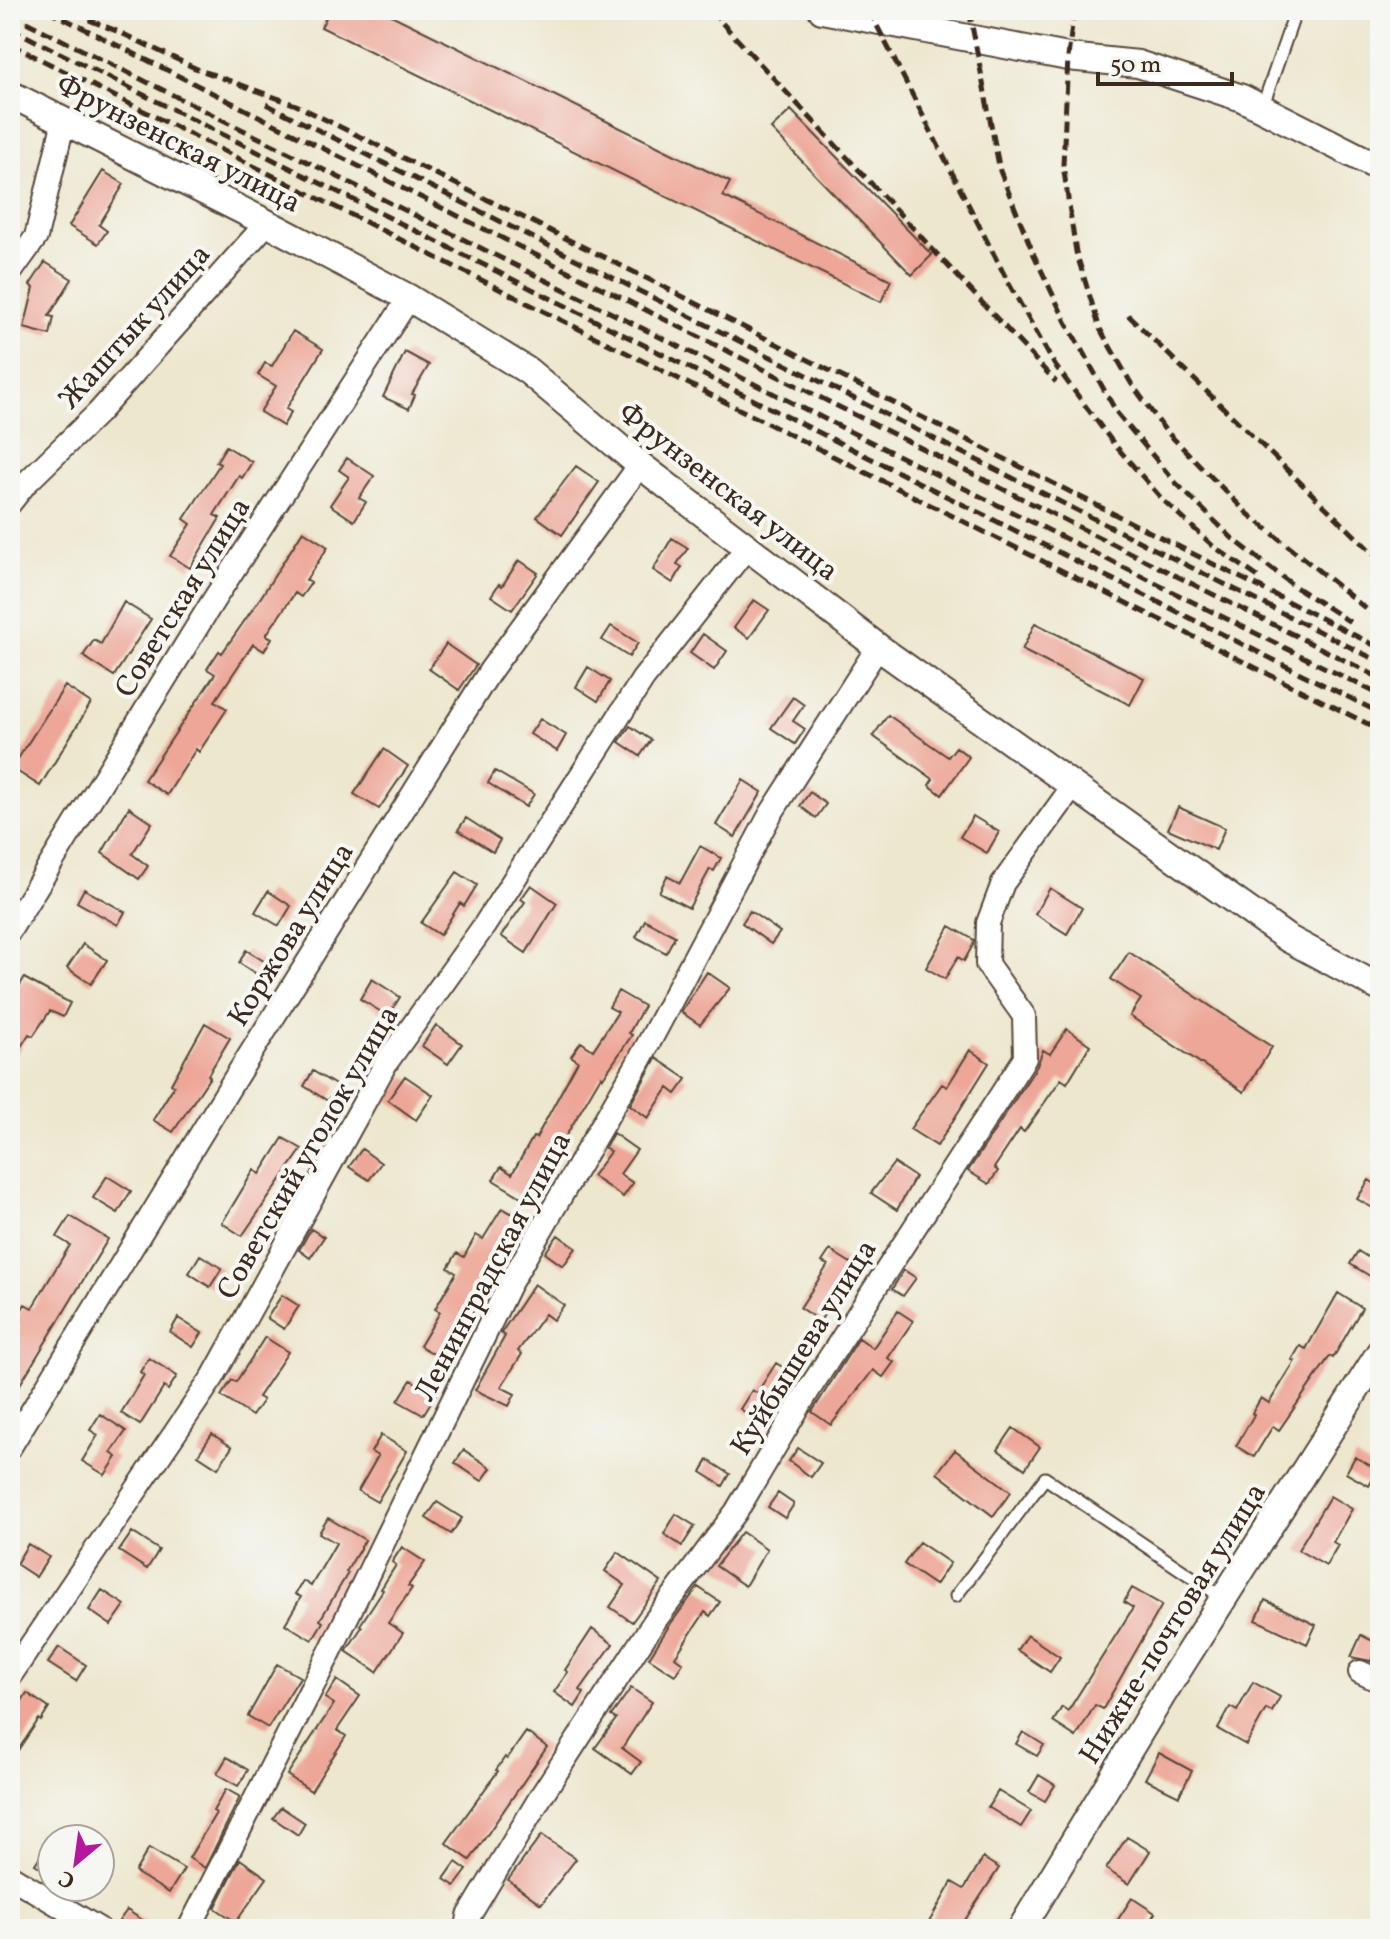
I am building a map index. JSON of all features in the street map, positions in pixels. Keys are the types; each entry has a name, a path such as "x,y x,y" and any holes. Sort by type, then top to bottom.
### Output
{"street":[{"path":"822,10 1038,52 1138,64 1242,98 1380,168"},
{"name":"Фрунзенская улица","path":"10,94 409,298 528,371 640,465 878,647 1287,938 1380,988"},
{"path":"10,273 36,237 64,120"},
{"name":"Жаштык улица","path":"10,503 26,483 98,413 267,223"},
{"name":"Советская улица","path":"10,930 213,601 409,298"},
{"name":"Коржова улица","path":"10,1447 218,1106 490,671 640,465"},
{"name":"Советский уголок улица","path":"10,1676 213,1377 386,1063 484,926 643,679 747,547"},
{"name":"Ленинградская улица","path":"189,1929 328,1656 509,1285 637,1065 770,815 878,647"},
{"name":"Куйбышева улица","path":"467,1929 469,1916 552,1780 654,1622 736,1512 808,1391 1025,1058 1024,1016 987,964 988,923 1003,883 1074,785"},
{"name":"Нижне-почтовая улица","path":"1021,1929 1164,1692 1380,1352"},
{"path":"10,1876 99,1929"}],"lane":[{"path":"1262,108 1296,10"},
{"path":"956,1596 1045,1478 1224,1599"}],"building":[{"path":"330,10 381,10 730,182 723,196 891,280 881,302 321,27"},
{"path":"791,110 932,255 912,275 771,129"},
{"path":"103,171 124,184 99,225 107,231 98,244 69,226"},
{"path":"45,262 72,279 49,316 54,317 50,335 24,328 34,288 30,285"},
{"path":"293,331 323,349 286,409 291,412 283,426 260,412 276,386 258,375 265,363 272,366"},
{"path":"405,352 429,365 412,394 415,395 409,409 383,397"},
{"path":"226,446 252,462 242,478 239,476 214,515 220,518 190,568 170,556 191,524 184,519 220,464 216,462"},
{"path":"347,458 374,476 359,498 366,502 354,521 330,505 349,477 339,470"},
{"path":"576,466 599,482 562,535 537,517"},
{"path":"303,531 328,547 306,580 311,583 301,597 295,593 266,635 272,638 264,651 253,644 215,701 227,709 199,752 196,749 167,795 144,780 215,674 207,669 219,651 222,653 261,597"},
{"path":"672,538 688,548 677,564 682,567 673,583 653,570"},
{"path":"519,560 538,573 512,610 491,596 499,584 502,586"},
{"path":"754,600 769,610 749,638 734,628"},
{"path":"124,602 151,619 114,676 83,656 94,640 101,644"},
{"path":"1035,623 1144,678 1130,705 1022,650"},
{"path":"611,626 638,643 629,657 602,640"},
{"path":"703,634 727,651 714,670 690,653"},
{"path":"446,644 476,665 459,690 429,669"},
{"path":"588,667 610,681 598,701 576,687"},
{"path":"65,686 91,703 40,786 12,768"},
{"path":"793,697 804,705 793,721 805,729 795,744 771,728"},
{"path":"888,715 948,757 956,747 969,757 942,795 929,785 933,779 873,736"},
{"path":"540,719 566,735 557,751 530,734"},
{"path":"630,726 651,740 640,756 619,742"},
{"path":"384,749 408,766 379,809 354,794"},
{"path":"495,771 534,794 526,807 488,783"},
{"path":"743,780 762,792 735,837 716,825"},
{"path":"810,792 826,804 816,818 800,806"},
{"path":"129,807 152,823 132,854 148,866 139,879 102,853"},
{"path":"1178,807 1225,828 1216,850 1168,829"},
{"path":"973,816 999,832 987,853 960,837"},
{"path":"466,818 500,840 493,852 458,830"},
{"path":"700,846 721,858 714,871 710,869 689,908 659,892 667,876 680,883"},
{"path":"457,872 477,885 464,906 460,903 440,935 421,923"},
{"path":"531,885 557,903 526,953 501,936 525,902 521,899"},
{"path":"1050,888 1082,908 1067,934 1035,914"},
{"path":"84,889 125,912 118,925 77,902"},
{"path":"268,891 291,906 279,926 255,912"},
{"path":"750,911 780,932 771,944 742,923"},
{"path":"645,920 675,936 666,953 636,937"},
{"path":"950,926 974,940 964,961 958,957 945,979 926,968"},
{"path":"83,944 107,960 91,984 67,968"},
{"path":"246,950 267,963 260,976 239,963"},
{"path":"1129,952 1272,1047 1244,1092 1130,1016 1141,999 1111,979"},
{"path":"707,972 730,988 700,1025 681,1012"},
{"path":"24,978 70,1003 63,1017 50,1011 33,1036 29,1034 10,1064 10,1003"},
{"path":"372,979 400,997 388,1016 360,999"},
{"path":"618,991 644,1006 629,1033 632,1035 603,1078 601,1076 547,1166 543,1164 523,1198 493,1180 501,1167 512,1174 533,1137 536,1138 578,1061 571,1056 581,1042 593,1050 618,1012 609,1007"},
{"path":"205,1023 230,1038 208,1075 210,1077 173,1132 153,1120 174,1086 171,1084"},
{"path":"436,1025 462,1044 448,1064 422,1046"},
{"path":"1067,1029 1090,1045 1067,1083 1061,1079 1024,1132 1020,1129 994,1168 998,1171 989,1184 968,1171 1037,1066 1043,1050 1050,1054"},
{"path":"970,1050 989,1063 937,1146 910,1129 942,1084 947,1087"},
{"path":"656,1058 687,1079 676,1094 668,1088 648,1118 630,1105"},
{"path":"313,1071 337,1086 328,1101 304,1086"},
{"path":"405,1076 433,1095 416,1120 388,1100"},
{"path":"613,1133 637,1150 620,1174 633,1183 623,1197 592,1176 610,1152 605,1148"},
{"path":"283,1138 302,1149 242,1236 222,1223 254,1170 260,1174"},
{"path":"362,1149 381,1163 369,1180 349,1167"},
{"path":"894,1163 915,1177 897,1210 871,1193"},
{"path":"107,1176 131,1191 118,1213 93,1198"},
{"path":"1369,1180 1380,1187 1380,1212 1357,1199"},
{"path":"502,1208 522,1219 503,1251 506,1253 499,1265 496,1264 472,1306 475,1308 448,1362 420,1346 440,1312 435,1309 456,1273 448,1268 457,1253 464,1257 476,1235 483,1239"},
{"path":"70,1216 108,1239 10,1401 10,1344 20,1328 13,1324 25,1304 32,1308 70,1245 57,1237"},
{"path":"311,1229 324,1237 310,1258 299,1250"},
{"path":"558,1235 576,1248 563,1266 545,1253"},
{"path":"830,1250 860,1269 852,1281 847,1278 820,1321 800,1308 828,1265 822,1262"},
{"path":"1358,1251 1380,1265 1380,1282 1350,1264"},
{"path":"200,1255 222,1268 210,1287 189,1273"},
{"path":"904,1270 916,1278 903,1296 892,1289"},
{"path":"534,1284 564,1305 553,1320 545,1314 518,1351 522,1354 501,1387 515,1394 509,1406 475,1390 505,1336 501,1333"},
{"path":"1338,1293 1362,1308 1333,1358 1330,1356 1279,1430 1273,1426 1254,1457 1236,1446 1254,1415 1252,1413 1261,1398 1269,1403 1295,1361 1292,1360 1300,1346 1306,1349"},
{"path":"282,1295 299,1306 284,1329 267,1318"},
{"path":"898,1311 913,1321 888,1358 894,1362 883,1377 873,1370 831,1425 812,1412 859,1338 873,1348"},
{"path":"178,1318 202,1333 193,1347 170,1332"},
{"path":"265,1337 288,1352 258,1397 263,1400 252,1416 221,1396 232,1380 236,1382"},
{"path":"149,1358 177,1376 168,1390 164,1387 140,1425 121,1413 144,1375 140,1372"},
{"path":"776,1363 797,1376 764,1424 740,1409 752,1390 757,1393"},
{"path":"411,1380 436,1394 423,1415 398,1401"},
{"path":"100,1414 126,1431 111,1453 117,1457 105,1475 82,1461 98,1435 90,1430"},
{"path":"1013,1428 1040,1447 1025,1469 998,1450"},
{"path":"212,1434 232,1447 218,1468 198,1455"},
{"path":"381,1435 407,1451 377,1502 358,1491 378,1456 371,1452"},
{"path":"798,1448 821,1463 811,1477 789,1461"},
{"path":"464,1450 491,1468 482,1481 455,1463"},
{"path":"955,1450 1011,1492 993,1516 937,1473"},
{"path":"1355,1457 1378,1470 1369,1486 1346,1473"},
{"path":"708,1460 730,1474 723,1486 701,1472"},
{"path":"778,1493 794,1504 785,1518 768,1507"},
{"path":"1330,1496 1352,1509 1333,1542 1338,1545 1326,1566 1298,1550"},
{"path":"437,1502 462,1518 451,1534 426,1518"},
{"path":"676,1514 695,1526 682,1546 664,1534"},
{"path":"328,1518 365,1540 312,1640 285,1624 301,1597 295,1594 303,1581 311,1586 336,1543 319,1533"},
{"path":"132,1532 159,1550 147,1569 119,1551"},
{"path":"742,1532 767,1549 745,1586 716,1566"},
{"path":"919,1542 950,1563 935,1585 904,1564"},
{"path":"28,1544 49,1557 36,1577 16,1564"},
{"path":"402,1547 425,1562 388,1623 403,1633 377,1672 346,1651 383,1590 396,1565 392,1562"},
{"path":"618,1552 661,1582 632,1622 610,1607 625,1585 605,1571"},
{"path":"698,1587 720,1602 710,1616 705,1612 675,1657 683,1663 675,1675 649,1658"},
{"path":"1132,1588 1162,1605 1103,1709 1095,1705 1076,1737 1053,1722 1062,1707 1068,1711 1133,1608 1124,1602"},
{"path":"102,1590 125,1605 111,1625 89,1610"},
{"path":"1265,1600 1316,1625 1307,1644 1256,1620"},
{"path":"592,1629 613,1644 580,1690 584,1693 575,1707 554,1692"},
{"path":"1027,1635 1060,1657 1050,1672 1017,1650"},
{"path":"1361,1635 1379,1644 1371,1661 1351,1657"},
{"path":"59,1647 86,1665 76,1681 48,1663"},
{"path":"277,1664 300,1677 268,1728 248,1716"},
{"path":"337,1680 360,1696 337,1730 346,1736 311,1791 287,1775 334,1704 325,1698"},
{"path":"1253,1682 1280,1697 1272,1712 1266,1709 1246,1745 1218,1729 1230,1707 1237,1711"},
{"path":"631,1688 652,1702 622,1748 641,1762 632,1774 595,1748 616,1719 611,1716"},
{"path":"27,1693 49,1708 10,1762 10,1719"},
{"path":"526,1732 547,1747 470,1860 446,1843 505,1757 507,1759"},
{"path":"1023,1732 1044,1745 1037,1756 1016,1744"},
{"path":"1159,1753 1192,1771 1179,1796 1145,1779"},
{"path":"227,1757 248,1770 238,1786 217,1774"},
{"path":"1039,1775 1055,1785 1045,1801 1029,1792"},
{"path":"226,1789 240,1797 205,1868 189,1858 216,1813 213,1811"},
{"path":"998,1791 1031,1811 1021,1827 988,1807"},
{"path":"281,1807 305,1823 298,1835 273,1818"},
{"path":"542,1835 576,1859 541,1904 508,1880"},
{"path":"1127,1837 1150,1851 1129,1884 1106,1869"},
{"path":"149,1848 184,1869 169,1893 135,1872"},
{"path":"983,1858 999,1868 965,1920 980,1929 925,1929 952,1882 964,1889"},
{"path":"240,1859 267,1878 236,1922 215,1908"},
{"path":"456,1862 467,1870 455,1886 444,1879"},
{"path":"1132,1898 1155,1913 1145,1929 1129,1929 1117,1921"},
{"path":"127,1910 156,1929 132,1929 119,1921"}],"railway":[{"path":"47,10 1380,678"},
{"path":"710,10 1056,382"},
{"path":"869,10 1008,282 1054,364 1114,444 1162,499 1213,546 1261,579"},
{"path":"969,10 1000,171 1034,255 1065,320 1117,413 1175,482 1232,538 1294,586 1350,622"},
{"path":"1074,10 1068,57 1063,165 1076,252 1100,329 1131,383 1165,430 1247,513 1380,620"},
{"path":"10,14 1380,695"},
{"path":"89,20 195,68 296,105 1380,648"},
{"path":"10,28 1380,713"},
{"path":"10,44 1380,730"},
{"path":"266,104 1380,662"},
{"path":"1128,315 1380,560"}]}
